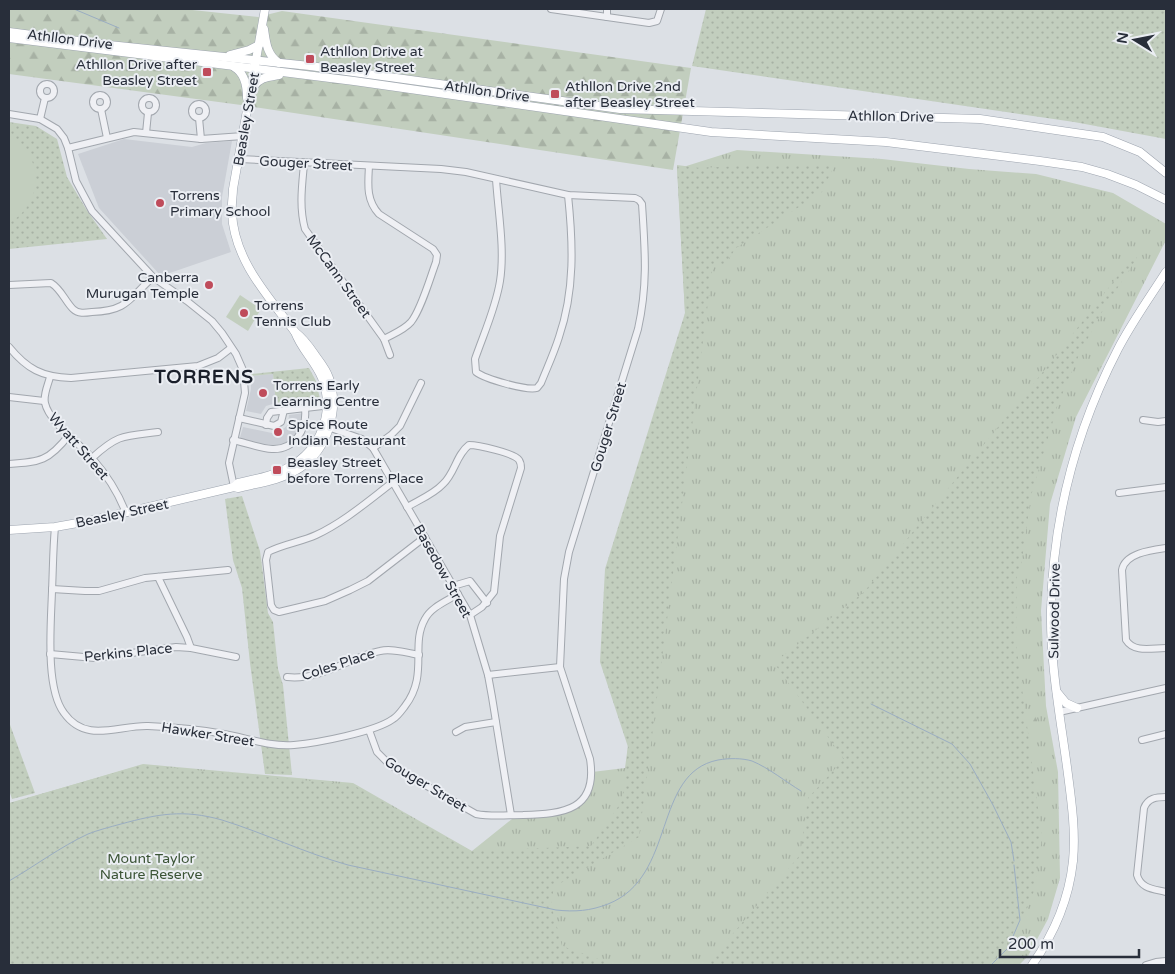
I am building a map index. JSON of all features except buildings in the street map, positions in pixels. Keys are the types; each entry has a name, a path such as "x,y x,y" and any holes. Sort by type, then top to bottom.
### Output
{"main road":[{"name":"Beasley Street","path":"9,530 55,527 279,478 307,462 320,447 327,426 332,390 325,370 246,264 238,246 232,212 233,189 266,9"},
{"path":"264,18 264,31 269,53 279,63"},
{"name":"Athllon Drive","path":"9,32 109,45 257,60 620,109 951,117 989,120 1089,134 1113,140 1140,152 1166,173"},
{"name":"Athllon Drive","path":"9,38 289,73 711,132 886,142 1055,163 1082,167 1107,174 1136,184 1166,200"},
{"path":"218,56 237,54 260,45"},
{"path":"233,66 238,69 246,82 248,108"},
{"path":"252,88 265,77 289,73"},
{"name":"Sulwood Drive","path":"1032,965 1048,942 1060,914 1073,862 1072,806 1052,646 1052,585 1057,532 1068,479 1084,427 1108,369 1128,332 1166,272"},
{"path":"1056,690 1063,701 1077,708"}],"street":[{"path":"551,9 654,22 657,21 661,9"},
{"path":"607,9 607,17"},
{"path":"40,119 45,98"},
{"path":"101,109 107,138"},
{"path":"146,133 148,113"},
{"path":"9,114 40,119 57,129 64,138 76,181 87,202 111,232 153,277 212,321 222,333 242,366 245,393 229,463 234,487"},
{"path":"199,118 201,139"},
{"path":"68,148 134,132 201,139 243,136"},
{"name":"Gouger Street","path":"239,160 441,169 466,172 568,195 635,198 640,200 642,204 646,287 638,329 569,552 564,579 560,667 590,759 592,772 590,786 584,797 575,806 553,814 488,816 476,814 390,765 377,752 369,730"},
{"name":"McCann Street","path":"304,164 301,205 305,229 384,339 390,355"},
{"path":"369,166 369,198 372,206 379,214 433,248 437,255 416,314 407,325 384,339"},
{"path":"496,179 500,236 500,280 496,298 475,359 476,372 488,379 529,388 537,388 541,383 559,336 568,303 572,256 568,195"},
{"path":"9,285 51,283 78,313 104,312 122,307 153,277"},
{"path":"9,348 29,366 50,377 71,378 198,366 218,358 231,348"},
{"name":"Wyatt Street","path":"50,377 44,401 51,416 92,458 120,497 126,513"},
{"path":"373,448 400,426 422,383"},
{"path":"9,397 44,401"},
{"path":"266,425 267,418 271,412 330,405"},
{"path":"233,440 270,449 286,446 295,440 301,432 305,422 305,408"},
{"path":"239,418 272,426 279,423 284,410"},
{"path":"1143,420 1166,421"},
{"name":"Basedow Street","path":"327,426 362,438 373,448 470,615 488,674 511,815"},
{"path":"92,458 116,438 158,432"},
{"path":"9,464 38,461 46,458 54,453 69,435"},
{"path":"407,508 443,484 452,472 462,452 469,446 510,455 518,458 521,462 521,468 500,536 494,592 478,611 470,615"},
{"path":"393,482 336,525 296,543 274,548 268,552 266,560 270,605 279,612 325,601 368,581 425,537"},
{"path":"1119,493 1166,487"},
{"name":"Hawker Street","path":"55,527 52,563 50,654 57,700 70,721 78,727 91,731 138,725 155,726 195,729 261,743 294,745 369,730 393,719 408,702 418,679 420,632 425,617 441,604 458,594"},
{"path":"1166,548 1128,559 1123,565 1122,570 1126,640 1130,646 1135,648 1166,648"},
{"path":"52,589 99,591 145,578 228,570"},
{"path":"158,577 191,648"},
{"path":"453,586 470,580 486,603"},
{"name":"Perkins Place","path":"50,654 95,658 176,647 236,656"},
{"name":"Coles Place","path":"288,677 307,676 342,666 379,651 387,650 419,655"},
{"path":"488,674 560,667"},
{"path":"1059,712 1166,688"},
{"path":"456,732 465,727 496,722"},
{"path":"1142,740 1166,734"},
{"path":"1166,797 1152,799 1146,803 1144,808 1137,875 1144,886 1166,892"},
{"path":"1146,965 1166,961"}],"shaded area":[{"name":"Torrens Primary School","path":"124,139 192,147 206,143 232,141 222,197 222,224 231,252 161,276 99,208 78,154"},
{"name":"Torrens Early Learning Centre","path":"273,374 276,403 266,406 261,414 246,411 251,389 251,376"},
{"path":"304,413 304,420 291,442 277,447 239,441 243,427 278,433 288,425 289,415"}],"green space":[{"path":"9,9 183,9 258,17 282,11 691,68 673,170 241,105 9,74"},
{"path":"706,9 1166,9 1166,139 1074,122 692,66"},
{"path":"9,122 36,126 57,139 67,177 107,239 9,249"},
{"path":"9,135 21,144 29,154 34,166 36,179 34,192 29,204 21,214 9,223"},
{"path":"737,150 882,159 969,169 1036,174 1113,193 1166,224 1166,240 1076,417 1050,504 1041,611 1046,706 1058,772 1060,878 1048,919 1028,956 1019,965 9,965 9,804 11,803 143,764 353,783 472,851 517,815 565,811 584,797 592,772 625,768 685,313 677,169"},
{"name":"Mount Taylor Nature Reserve","path":"677,165 700,168 834,166 822,192 736,248 724,266 713,264 639,837 554,887 551,904 562,946 615,965 9,965 9,803 142,765 353,785 471,851 591,846 622,801 628,747 600,662 605,569 685,313"},
{"path":"1134,255 1137,258 1102,312 1079,355 1058,404 1031,496 1021,567 1017,576 1016,643 1042,838 1034,891 1026,911 1004,948 988,965 706,965 800,855 808,798 844,759 774,663 864,592 1051,362"},
{"name":"Torrens Tennis Club","path":"240,295 261,309 248,331 226,317"},
{"path":"309,368 316,381 320,399 276,403 273,374 251,376 251,374"},
{"path":"242,496 260,551 268,613 273,622 278,669 283,685 292,775 265,774 242,588 233,560 225,499"},
{"path":"1031,709 1037,720 1038,736 1011,740 1020,721"},
{"path":"9,722 35,793 12,799 9,790"}],"waterway":[{"path":"74,9 119,28"},
{"path":"871,704 952,744 970,764 993,805 1011,842 1014,861"},
{"path":"9,881 88,834 108,827 159,815 183,814 222,820 348,865 556,910 582,910 608,904 630,891 645,872 656,850 672,804 683,784 697,769 718,760 748,760 765,767 801,791"},
{"path":"991,965 1008,948 1020,920 1014,865"}],"place":[{"name":"Athllon Drive at Beasley Street","path":"310,59"},
{"name":"Athllon Drive after Beasley Street","path":"207,72"},
{"name":"Athllon Drive 2nd after Beasley Street","path":"555,94"},
{"name":"Torrens Primary School","path":"160,203"},
{"name":"Canberra Murugan Temple","path":"209,285"},
{"name":"Torrens Tennis Club","path":"244,313"},
{"name":"Torrens Early Learning Centre","path":"263,393"},
{"name":"Spice Route Indian Restaurant","path":"278,432"},
{"name":"Beasley Street before Torrens Place","path":"277,470"}],"district":[{"name":"TORRENS","path":"204,376"}]}
